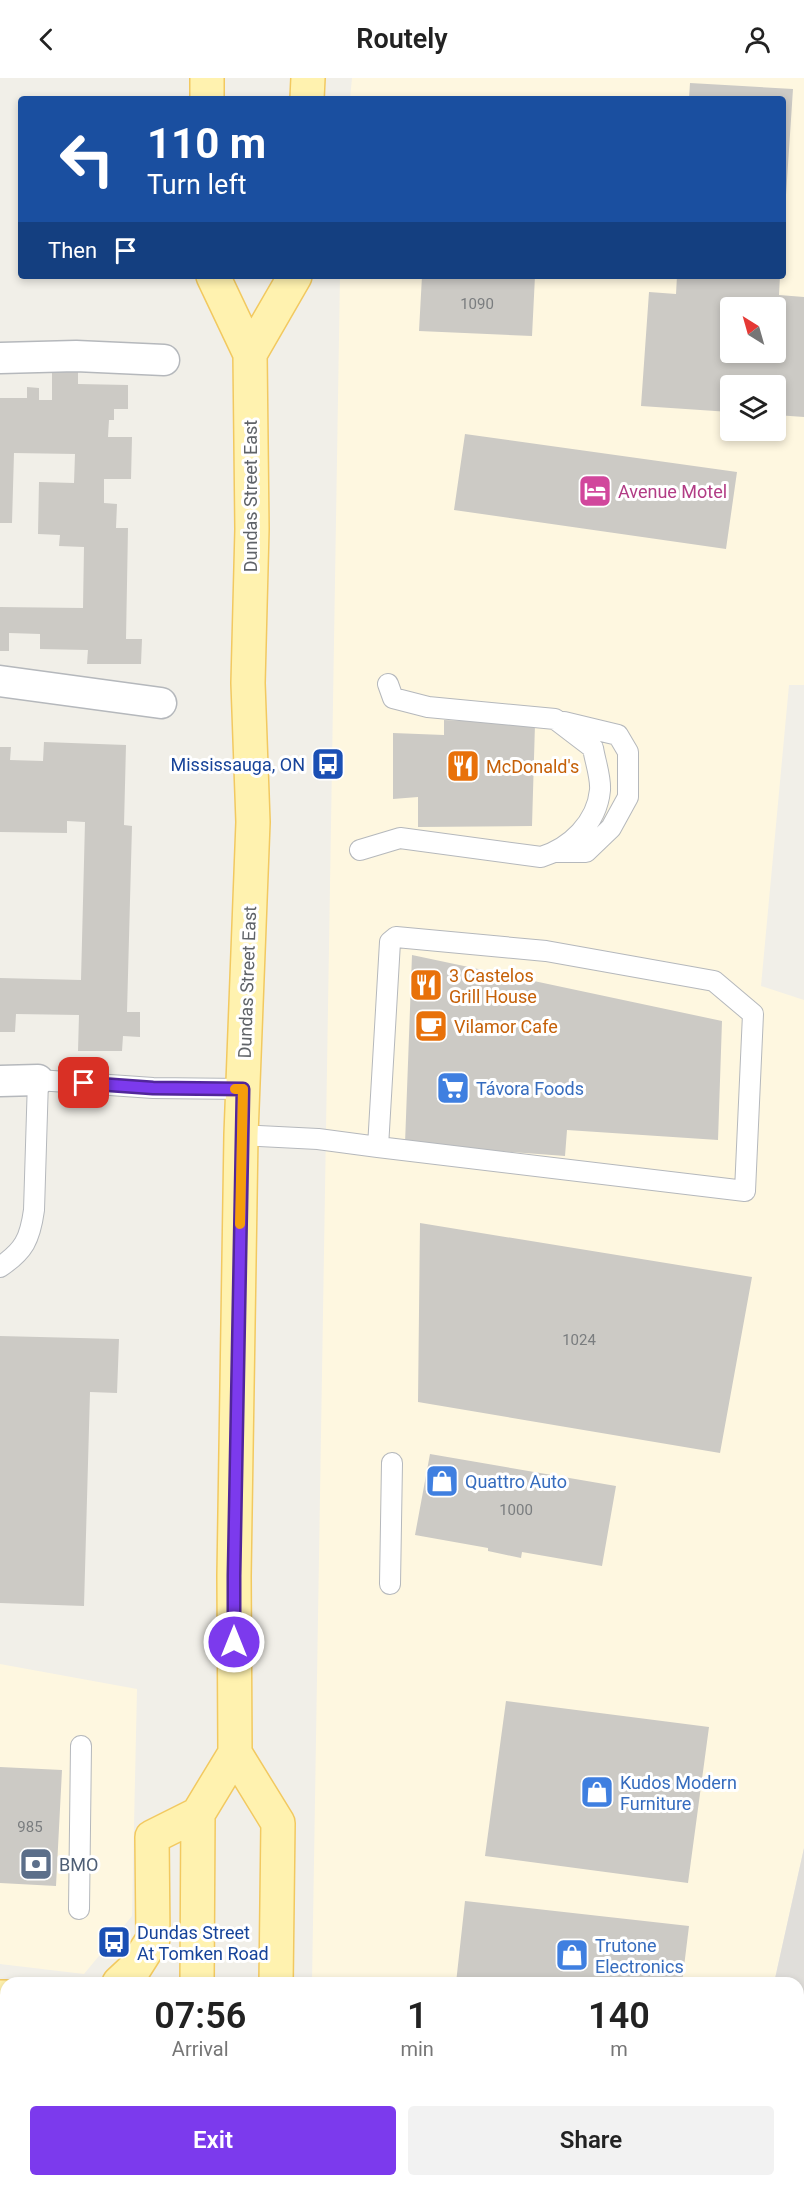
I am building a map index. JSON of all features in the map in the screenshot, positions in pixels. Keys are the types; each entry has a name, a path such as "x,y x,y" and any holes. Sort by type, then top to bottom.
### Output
{"main road":[{"path":"207,78 207,96"},
{"path":"308,78 308,96"},
{"name":"Dundas Street East","path":"214,279 250,354 252,529 248,683 253,822 241,1135 234,1576 235,1753"},
{"path":"250,354 294,279"},
{"path":"196,1977 198,1814 235,1753 278,1823 276,1977"},
{"path":"126,1977 134,1970 153,1939 152,1837 198,1814"}],"street":[{"path":"0,358 76,356 164,360"},
{"path":"0,681 161,703"},
{"path":"0,1081 38,1080"}],"lane":[{"path":"360,850 400,838 541,857 557,852 586,852 611,828 628,797 628,752 618,735 555,719 428,706 393,698 388,684"},
{"path":"555,719 593,748 600,790 592,820 578,836 557,852"},
{"path":"241,1135 318,1139 378,1147 745,1191 753,1014 714,981 546,951 396,937 390,942 378,1147"},
{"path":"0,1267 21,1251 31,1231 34,1210 38,1080 153,1088 243,1089"},
{"path":"390,1584 392,1463"},
{"path":"79,1909 81,1746"}],"shaded area":[{"path":"352,78 804,78 804,685 789,685 761,986 804,1000 804,1848 775,1977 312,1977 340,279 786,279 786,96 350,96"},
{"path":"0,1664 137,1689 132,1916 84,1974 0,1964"},
{"path":"804,1848 804,1977 775,1977"}],"building":[{"path":"690,83 793,89 786,195 786,96 689,96"},
{"path":"422,279 535,279 532,336 419,331"},
{"path":"677,279 780,279 779,295 804,297 804,417 786,416 786,375 720,375 720,411 641,406 649,292 676,294"},
{"path":"52,371 78,371 78,384 128,385 128,409 114,409 114,420 109,420 108,437 132,437 131,479 104,479 104,503 117,504 116,528 128,528 126,639 142,639 141,664 87,664 88,650 40,649 40,634 9,633 9,651 0,651 0,607 83,608 84,547 59,546 60,535 38,534 39,482 74,483 75,454 14,453 12,523 0,523 0,398 27,398 27,387 39,388 39,400 52,400"},
{"name":"Avenue Motel","path":"465,434 737,472 726,549 454,510"},
{"name":"McDonald's","path":"444,720 535,724 532,826 418,827 418,797 393,799 393,733 444,735"},
{"path":"44,742 126,745 124,825 132,826 127,1012 140,1012 140,1037 123,1036 122,1051 78,1051 79,1015 16,1014 15,1032 0,1032 0,978 81,980 85,822 67,821 67,833 0,832 0,747 11,747 10,760 43,761"},
{"path":"412,955 722,1021 718,1140 567,1130 565,1156 405,1144"},
{"path":"420,1223 752,1277 720,1453 418,1402"},
{"path":"0,1336 119,1339 117,1393 90,1392 84,1606 0,1603"},
{"path":"430,1454 616,1486 602,1566 522,1552 521,1558 488,1551 488,1548 415,1535"},
{"name":"Kudos Modern Furniture","path":"506,1701 709,1727 688,1883 485,1856"},
{"path":"0,1767 62,1770 56,1886 0,1883"},
{"name":"Trutone Electronics","path":"465,1901 689,1926 683,1977 457,1977"}],"slow traffic":[{"path":"235,1089 243,1089 240,1224"}],"place":[{"name":"Avenue Motel","path":"595,491"},
{"name":"Mississauga, ON","path":"328,764"},
{"name":"McDonald's","path":"463,766"},
{"name":"3 Castelos Grill House","path":"426,985"},
{"name":"Vilamor Cafe","path":"431,1026"},
{"name":"Távora Foods","path":"453,1088"},
{"name":"Quattro Auto","path":"442,1481"},
{"name":"Kudos Modern Furniture","path":"597,1792"},
{"name":"BMO","path":"36,1864"},
{"name":"Dundas Street At Tomken Road","path":"114,1942"},
{"name":"Trutone Electronics","path":"572,1955"}],"route":[{"path":"84,1083 153,1088 243,1089 234,1642"}]}
